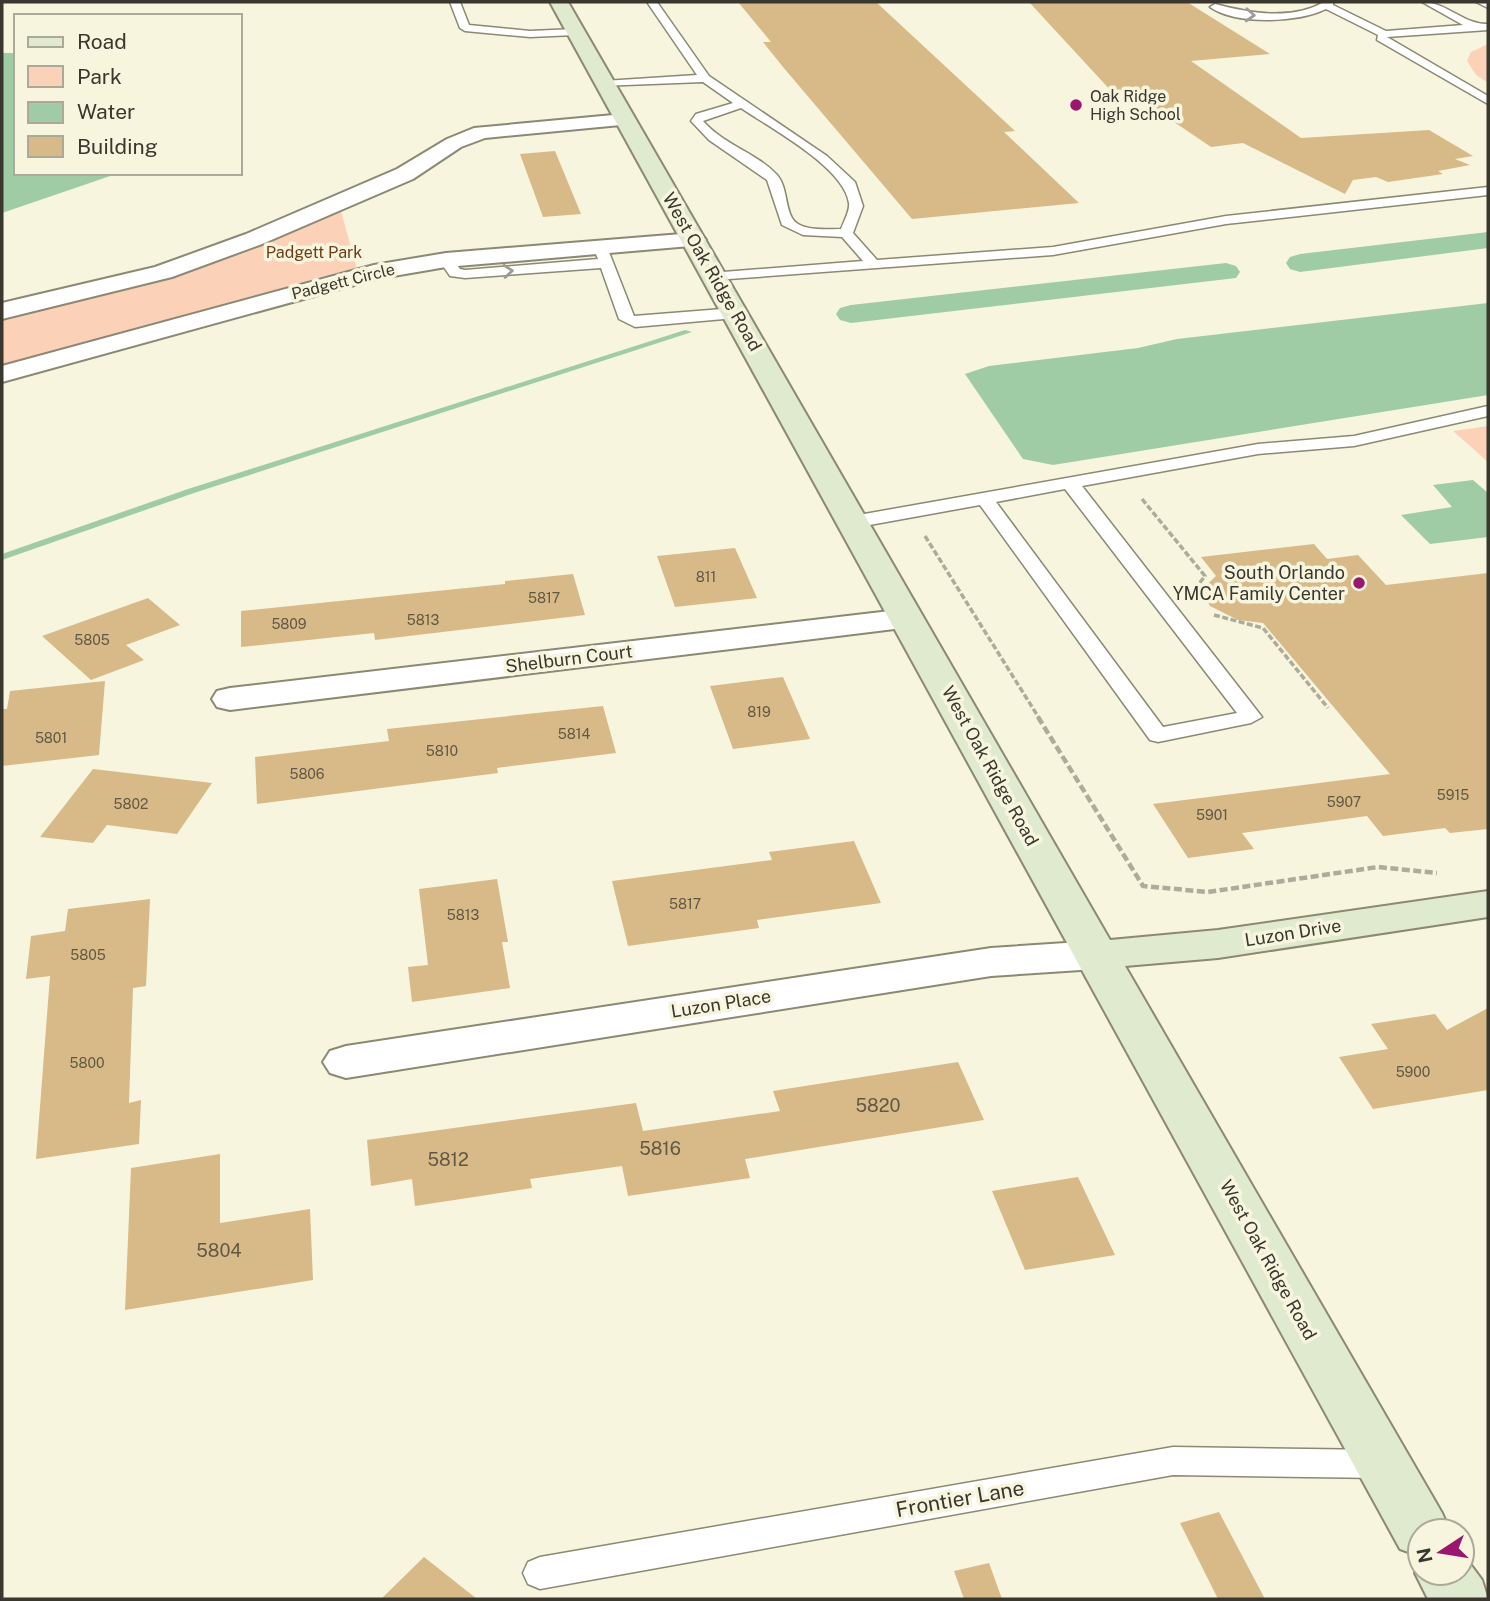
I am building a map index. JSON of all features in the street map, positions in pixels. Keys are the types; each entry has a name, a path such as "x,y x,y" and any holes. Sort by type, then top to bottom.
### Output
{"main road":[{"name":"West Oak Ridge Road","path":"559,2 1413,1517"},
{"name":"Luzon Drive","path":"1096,955 1218,944 1488,904"}],"street":[{"path":"2,311 163,272 215,253 405,174 454,143 481,132 625,120"},
{"name":"Padgett Circle","path":"2,374 374,272 446,260 603,255 694,240"},
{"name":"Shelburn Court","path":"230,699 907,620"},
{"name":"Luzon Place","path":"346,1062 991,962 1096,955"}],"lane":[{"path":"455,2 465,28 530,34 575,32"},
{"path":"652,2 705,78 823,159 850,184 856,206 845,233"},
{"path":"1427,2 1482,27"},
{"path":"1481,2 1488,5"},
{"path":"1210,4 1245,16 1308,13 1327,4 1384,34 1482,27"},
{"path":"1274,6 1286,15"},
{"path":"1384,34 1381,38 1488,102"},
{"path":"604,84 705,78"},
{"path":"742,104 700,117 697,121 712,137 773,178 783,196 784,215 789,224 800,230 845,233 873,264"},
{"path":"715,276 1053,251 1226,220 1488,191"},
{"path":"603,255 627,320 635,322 735,313"},
{"path":"853,522 1258,449 1354,442 1488,411"},
{"path":"984,498 1158,735 1251,717 1070,483"},
{"name":"Frontier Lane","path":"540,1573 1173,1461 1382,1464"}],"path":[{"path":"1121,474 1205,576 1195,589 1196,603"},
{"path":"910,512 1143,886 1208,892 1378,867 1442,874"},
{"path":"1205,608 1230,621 1263,628 1328,708"}],"green space":[{"path":"1488,44 1488,83 1476,75 1467,61 1471,52"},
{"name":"Padgett Park","path":"341,211 357,269 2,367 2,318 173,274"},
{"path":"1488,426 1488,462 1453,431"}],"water":[{"path":"2,53 14,53 14,175 113,175 2,213"},
{"path":"1488,303 1488,395 1053,465 1023,459 965,374 989,366 1138,348 1177,339"},
{"path":"1473,480 1488,493 1488,537 1430,544 1401,515 1452,507 1433,485"}],"building":[{"path":"738,2 876,2 1015,131 1004,132 1079,203 912,219 783,67 763,42 771,42"},
{"path":"1029,2 1187,2 1270,54 1191,61 1301,138 1429,130 1473,156 1455,159 1470,165 1438,171 1443,174 1388,182 1376,177 1353,180 1345,194 1243,143 1211,147 1146,103 1131,104 1122,93 1113,93"},
{"path":"555,151 581,214 543,217 520,154"},
{"path":"1314,544 1327,559 1358,555 1386,585 1488,573 1488,829 1450,833 1445,828 1383,836 1367,816 1242,833 1254,849 1188,858 1153,804 1390,774 1263,623 1238,620 1210,606 1202,589 1216,576 1201,557"},
{"path":"735,548 757,598 675,607 657,556"},
{"path":"573,574 585,615 375,640 374,633 241,647 241,611 505,584 505,581"},
{"path":"148,598 180,625 126,645 144,660 91,680 42,636"},
{"path":"783,677 810,739 733,749 710,686"},
{"path":"105,681 99,755 2,766 2,709 7,709 10,691"},
{"path":"603,706 616,753 497,768 498,773 257,804 255,757 389,741 387,729"},
{"path":"93,769 212,783 177,834 107,825 93,843 40,837"},
{"path":"854,841 881,903 757,920 759,928 628,946 612,881 772,860 769,852"},
{"path":"497,879 508,942 502,942 510,988 412,1002 408,967 428,965 419,889"},
{"path":"150,899 146,986 133,988 129,1103 141,1100 139,1144 36,1159 50,976 26,979 31,936 65,931 68,909"},
{"path":"1488,1008 1488,1090 1373,1109 1339,1057 1388,1049 1371,1024 1435,1014 1447,1030"},
{"path":"958,1062 984,1120 745,1159 750,1178 628,1196 622,1166 530,1179 532,1188 415,1206 412,1179 371,1186 367,1140 636,1103 643,1131 780,1111 773,1091"},
{"path":"220,1154 220,1223 310,1209 313,1280 125,1310 131,1168"},
{"path":"1078,1177 1115,1255 1025,1270 992,1191"},
{"path":"1219,1512 1265,1599 1218,1599 1180,1523"},
{"path":"424,1557 477,1599 381,1599"},
{"path":"989,1563 1002,1599 964,1599 954,1571"}],"waterway":[{"path":"1300,263 1488,240"},
{"path":"851,314 1226,272"},
{"path":"2,557 191,491 688,332"}],"place":[{"name":"Oak Ridge High School","path":"1076,105"},
{"name":"South Orlando YMCA Family Center","path":"1359,583"}]}
